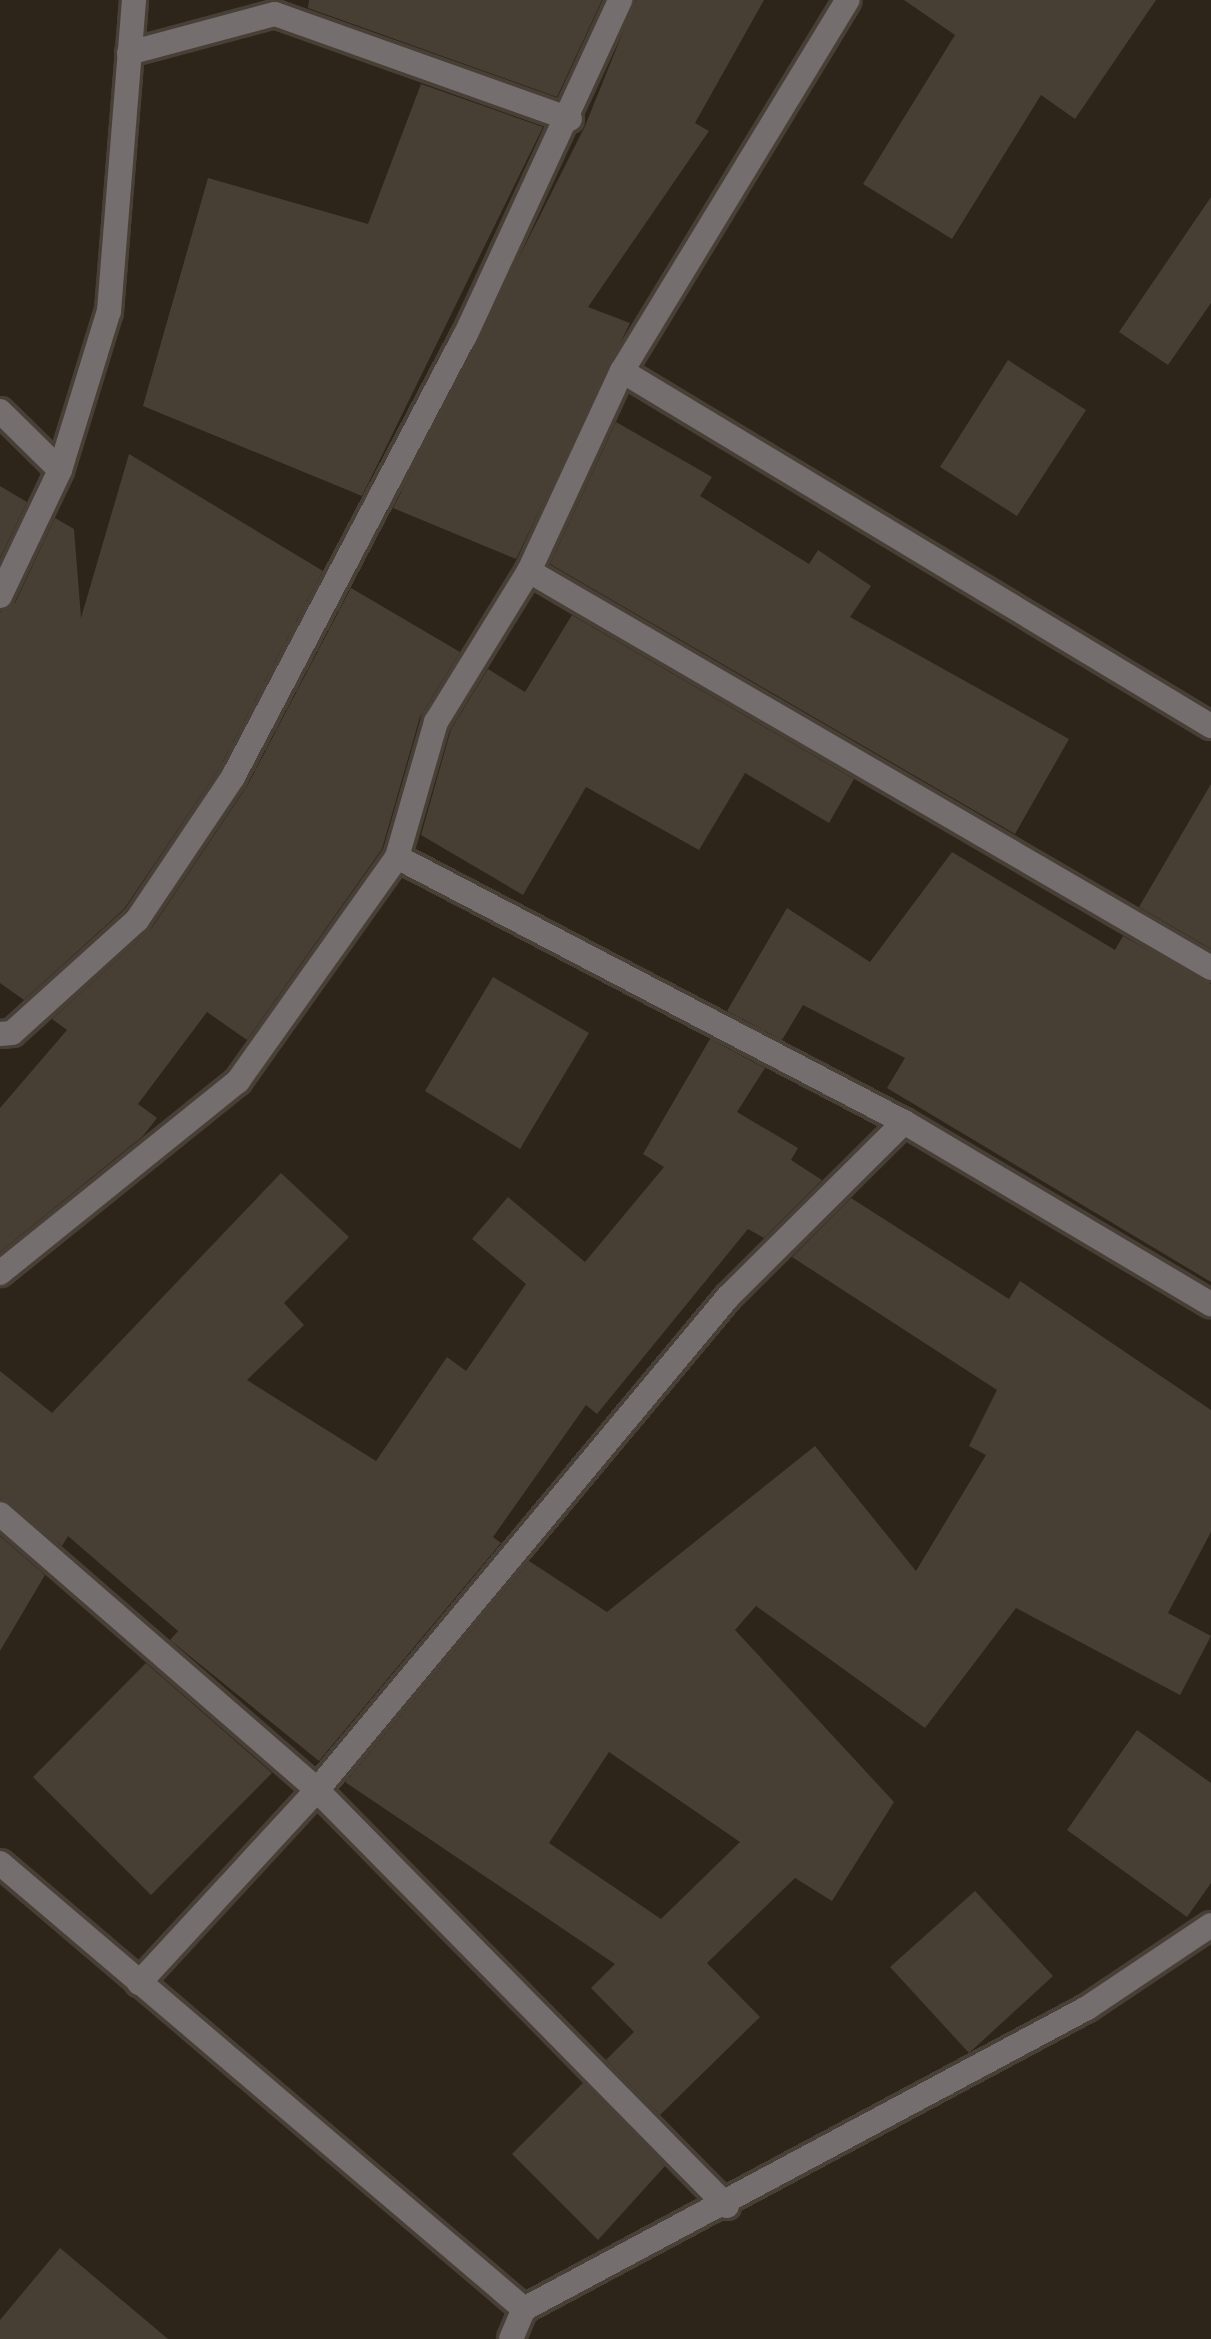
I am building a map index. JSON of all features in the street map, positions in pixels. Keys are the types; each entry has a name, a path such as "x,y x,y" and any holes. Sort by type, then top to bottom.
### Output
{"street":[{"path":"0,596 60,470 109,311 134,0"},
{"path":"4,1029 136,920 233,777 570,119 620,0"},
{"path":"0,1273 238,1081 397,857 436,722 529,571 622,371 848,0"},
{"path":"130,53 279,7 570,119"},
{"path":"622,371 1211,726"},
{"path":"0,411 60,470"},
{"path":"529,571 1211,968"},
{"path":"397,857 904,1122 1211,1304"},
{"path":"140,1983 317,1790 728,1297 904,1122"},
{"path":"0,1514 317,1790 727,2206"},
{"path":"0,1864 524,2309"},
{"path":"511,2339 524,2309 727,2206 1087,2008 1211,1925"}],"building":[{"path":"309,0 602,0 557,97 308,8"},
{"path":"636,0 764,0 695,123 709,131 588,307 630,323 516,559 393,508 585,126"},
{"path":"904,0 1156,0 1075,119 1041,95 952,239 863,184 955,35"},
{"path":"421,84 543,127 362,496 143,406 208,178 368,224"},
{"path":"1211,197 1211,303 1168,365 1119,332"},
{"path":"1008,360 1086,410 1017,516 940,467"},
{"path":"616,422 712,477 700,496 809,564 818,550 871,586 850,617 1069,739 1015,834 550,564"},
{"path":"129,454 323,571 219,769 124,909 24,1000 0,983 0,612 15,603 55,518 74,529 81,618"},
{"path":"0,486 27,502 0,558"},
{"path":"351,588 460,652 420,717 382,849 247,1040 207,1012 138,1104 157,1118 143,1136 0,1252 0,1108 67,1030 52,1019 151,929 247,786"},
{"path":"572,615 854,779 829,823 745,773 699,850 586,787 523,895 421,835 451,729 488,669 525,692"},
{"path":"1211,784 1211,949 1139,907"},
{"path":"952,852 1115,950 1123,936 1211,984 1211,1282 887,1088 905,1058 803,1005 782,1040 727,1011 787,908 870,962"},
{"path":"493,977 589,1033 520,1149 425,1091"},
{"path":"710,1039 765,1068 737,1112 798,1148 791,1160 822,1180 764,1238 748,1229 597,1414 586,1405 493,1537 501,1543 319,1761 170,1640 178,1631 68,1536 62,1546 0,1498 0,1371 52,1413 281,1173 349,1237 284,1303 304,1325 247,1380 376,1461 447,1357 466,1371 526,1284 472,1239 508,1197 585,1262 664,1167 643,1154"},
{"path":"851,1198 1009,1299 1020,1281 1211,1410 1211,1532 1168,1613 1211,1636 1180,1695 1016,1608 925,1728 756,1606 735,1630 894,1802 832,1901 795,1878 707,1963 760,2017 660,2115 606,2060 634,2032 591,1988 615,1964 345,1782 529,1561 607,1612 815,1446 916,1571 986,1455 969,1446 997,1390 792,1257","holes":["609,1752 740,1842 661,1919 549,1843"]},
{"path":"0,1536 45,1575 0,1651"},
{"path":"146,1663 272,1773 151,1895 33,1777"},
{"path":"1137,1730 1211,1783 1211,1883 1187,1917 1067,1830"},
{"path":"975,1891 1053,1976 969,2053 890,1967"},
{"path":"583,2083 665,2166 598,2240 512,2154"},
{"path":"60,2248 168,2339 0,2339 0,2320"}]}
